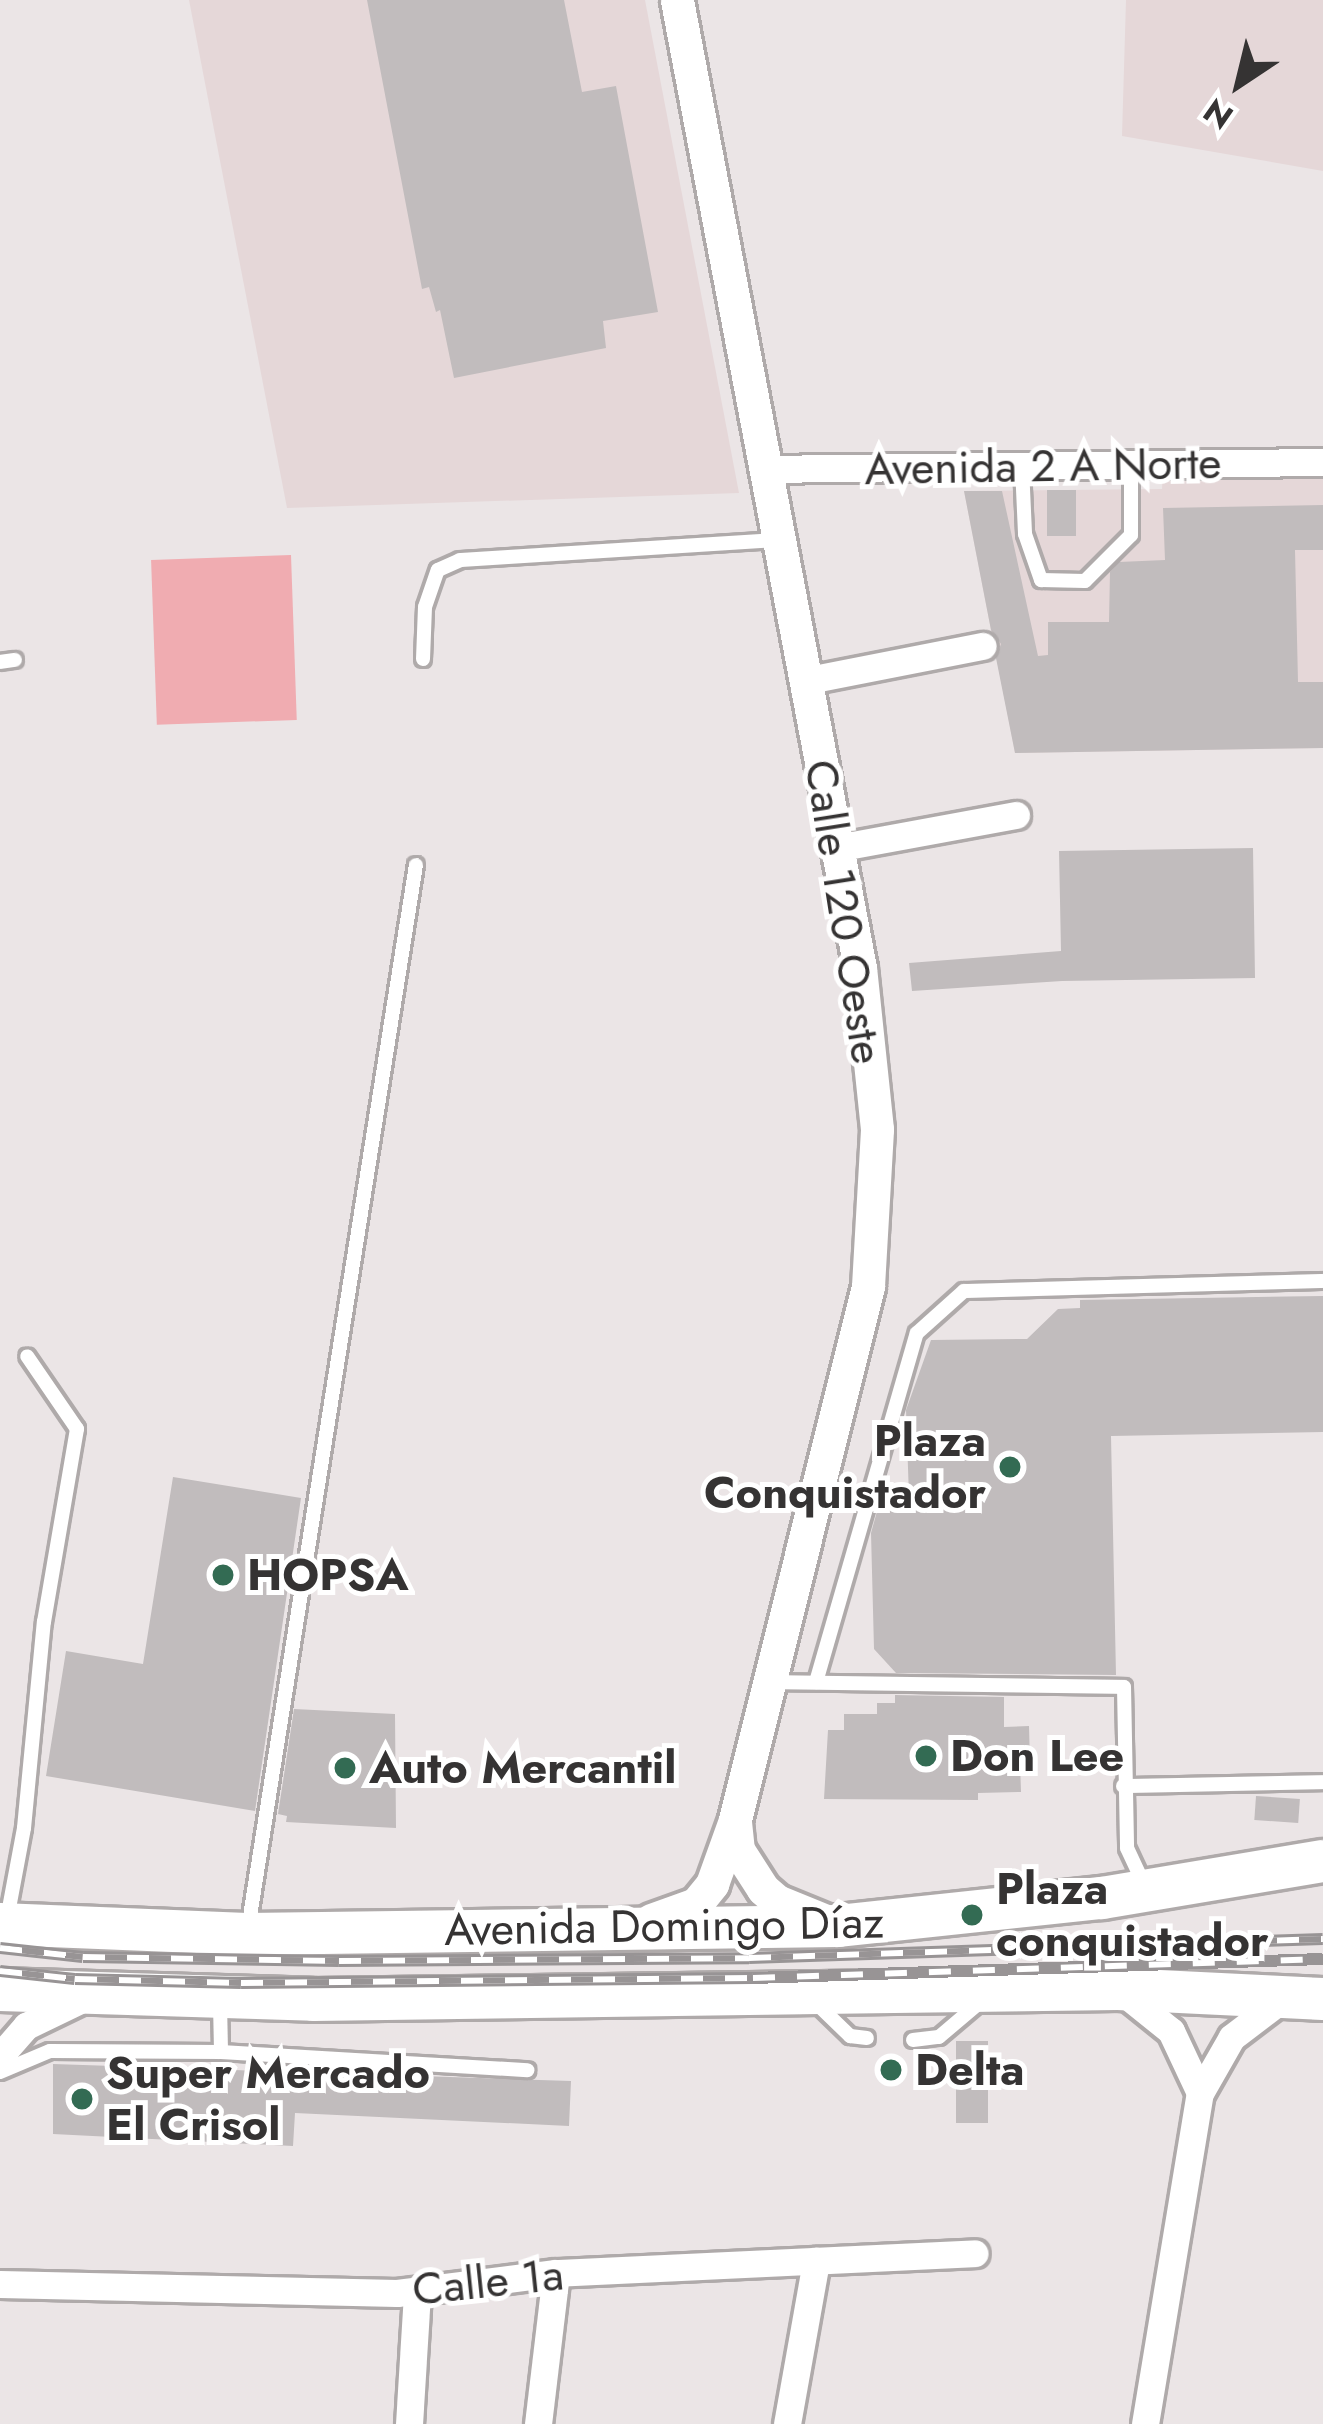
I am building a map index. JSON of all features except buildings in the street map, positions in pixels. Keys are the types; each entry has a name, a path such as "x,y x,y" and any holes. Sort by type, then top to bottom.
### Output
{"main road":[{"name":"Avenida Domingo Díaz","path":"3,1924 247,1934 839,1926 972,1915 1323,1861"},
{"path":"1221,1874 1323,1887"},
{"name":"Avenida Domingo Díaz","path":"0,1990 220,1998 1118,1989 1310,1995"}],"street":[{"name":"Calle 120 Oeste","path":"598,1928 678,1914 696,1904 712,1884 735,1820 868,1286 877,1129 860,968 677,0"},
{"name":"Avenida 2 A Norte","path":"764,469 1323,462"},
{"path":"804,681 983,646"},
{"path":"836,848 1016,815"},
{"path":"735,1820 738,1850 763,1889 793,1909 839,1926"},
{"path":"1118,1989 1171,2031 1200,2093"},
{"path":"1145,2424 1200,2093 1232,2037 1310,1995"},
{"path":"0,2056 26,2026 50,2011 104,1996"},
{"name":"Calle 1a","path":"0,2284 417,2292 556,2273 975,2253"},
{"path":"787,2424 816,2261"},
{"path":"538,2424 556,2273"},
{"path":"409,2424 417,2292"}],"lane":[{"path":"1022,467 1025,534 1041,580 1085,581 1131,536 1131,465"},
{"path":"423,658 425,607 438,569 460,560 777,540"},
{"path":"247,1934 416,865"},
{"path":"816,1682 917,1334 964,1291 1323,1281"},
{"path":"3,1924 24,1828 44,1622 76,1429 26,1356"},
{"path":"767,1682 1124,1688 1127,1848 1146,1889"},
{"path":"1123,1786 1323,1783"},
{"path":"913,2040 946,2033 993,1990"},
{"path":"806,1992 850,2036 867,2038"},
{"path":"220,1998 221,2052"},
{"path":"0,2072 50,2051 221,2052 527,2070"}],"shaded area":[{"path":"189,0 645,0 739,493 287,508"},
{"path":"1126,0 1323,0 1323,171 1122,136"},
{"path":"1163,472 1323,474 1323,748 1015,753 964,491 1162,489"},
{"path":"291,555 297,720 157,725 151,560"}],"railway":[{"path":"0,1948 83,1957 339,1961 749,1958 1323,1939"},
{"path":"0,1971 75,1979 241,1983 753,1978 1323,1959"}],"place":[{"name":"Plaza Conquistador","path":"1010,1467"},
{"name":"HOPSA","path":"223,1575"},
{"name":"Don Lee","path":"926,1756"},
{"name":"Auto Mercantil","path":"345,1768"},
{"name":"Plaza conquistador","path":"972,1915"},
{"name":"Delta","path":"891,2070"},
{"name":"Super Mercado El Crisol","path":"82,2099"}]}
